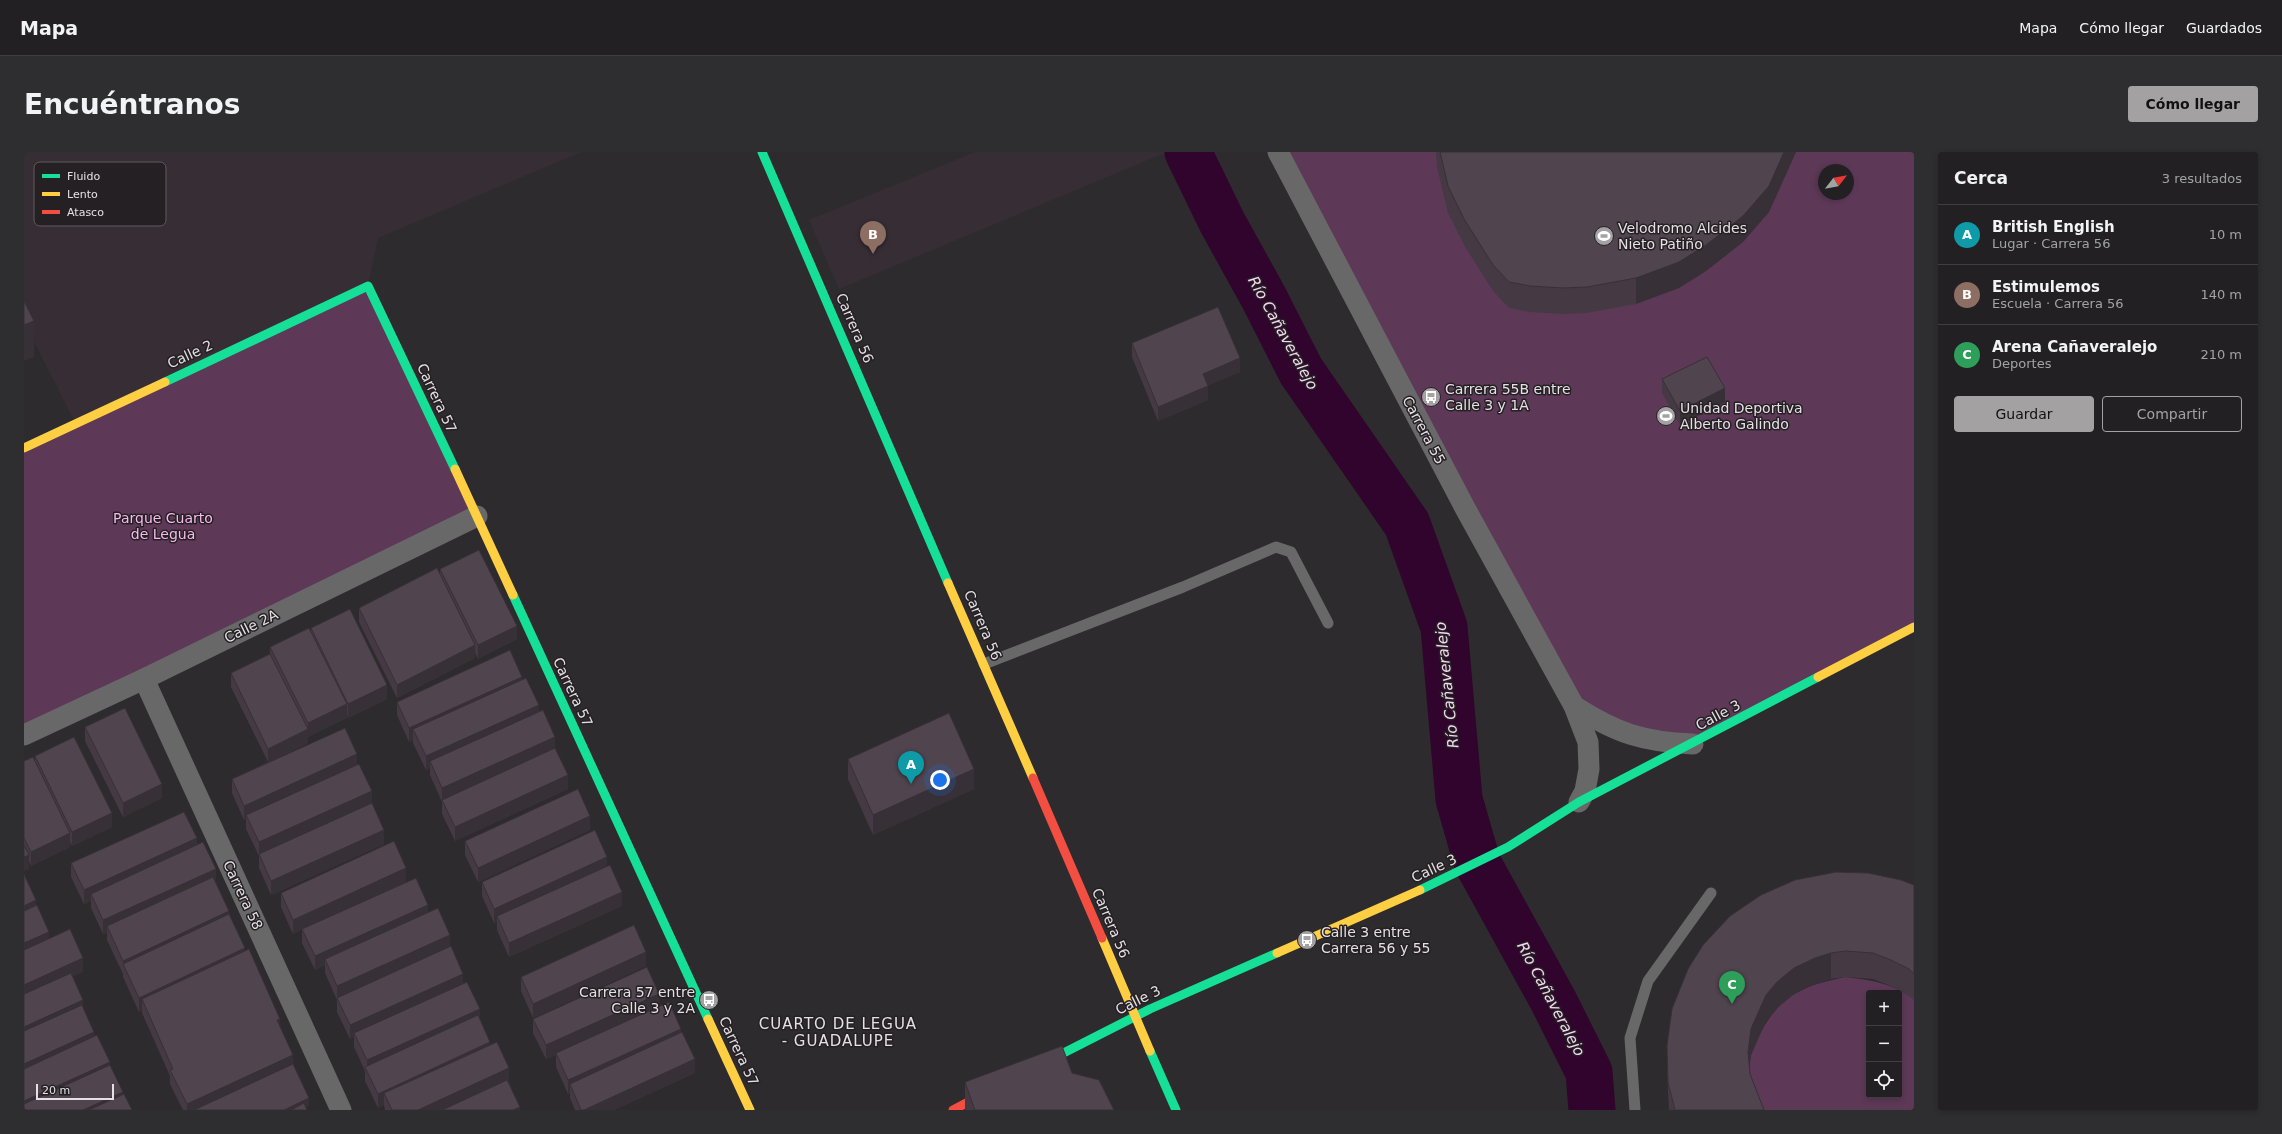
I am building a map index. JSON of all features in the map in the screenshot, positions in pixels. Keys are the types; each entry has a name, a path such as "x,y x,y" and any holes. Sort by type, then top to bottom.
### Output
{"street":[{"name":"Carrera 56","path":"762,152 1176,1110"},
{"name":"Carrera 55","path":"1278,152 1458,494 1574,706 1588,742 1589,769 1585,791 1579,802"},
{"name":"Calle 2","path":"24,448 368,286"},
{"name":"Carrera 57","path":"368,286 477,516 750,1110"},
{"name":"Calle 2A","path":"24,735 144,679 477,516"},
{"name":"Calle 3","path":"1029,1070 1136,1016 1436,883 1508,847 1579,802 1693,744 1914,627"},
{"name":"Carrera 58","path":"144,679 341,1110"},
{"name":"Carrera 55","path":"1574,706 1601,723 1630,736 1661,742 1693,744"},
{"path":"953,1110 1002,1085"}],"lane":[{"path":"984,664 1183,586 1276,547 1291,552 1328,623"},
{"path":"1635,1110 1630,1038 1648,981 1711,893"}],"shaded area":[{"path":"24,152 581,152 378,238 368,286 76,424 24,322"},
{"path":"975,152 1167,152 839,289 809,220"}],"green space":[{"name":"Unidad Deportiva Alberto Galindo","path":"1278,152 1914,152 1914,627 1693,744 1574,706"},
{"name":"Parque Cuarto de Legua","path":"368,286 477,516 24,735 24,448"},
{"path":"1845,977 1881,983 1900,990 1866,990 1866,1098 1902,1098 1902,992 1914,999 1914,1110 1752,1110 1749,1066 1754,1046 1758,1038 1774,1012 1783,1003 1793,995 1816,984"}],"building":[{"name":"Velodromo Alcides Nieto Patiño","path":"1440,152 1784,152 1769,186 1743,216 1706,245 1679,262 1636,278 1587,287 1563,288 1530,286 1509,282 1493,265 1464,219 1448,186"},
{"path":"24,301 34,321 24,325"},
{"path":"1218,307 1240,358 1203,374 1208,386 1158,407 1132,343"},
{"path":"1707,357 1725,388 1680,411 1662,379"},
{"path":"479,550 517,626 478,645 440,569"},
{"path":"437,568 475,645 397,685 359,608"},
{"path":"350,609 387,685 348,704 311,628"},
{"path":"309,628 347,704 308,723 270,647"},
{"path":"510,650 522,677 409,728 397,702"},
{"path":"270,654 308,729 268,749 231,673"},
{"path":"526,678 539,705 426,756 413,729"},
{"path":"125,708 162,784 123,803 85,727"},
{"path":"543,710 555,737 442,788 430,761"},
{"path":"949,713 974,769 873,815 848,759"},
{"path":"345,728 357,754 244,806 232,779"},
{"path":"74,737 112,813 72,832 35,756"},
{"path":"555,748 568,775 455,827 442,800"},
{"path":"33,757 70,833 31,852 24,838 24,761"},
{"path":"359,764 372,791 259,842 246,815"},
{"path":"578,789 590,816 478,868 465,841"},
{"path":"372,803 384,830 271,881 259,854"},
{"path":"184,812 197,838 84,890 71,863"},
{"path":"595,830 607,857 494,909 482,882"},
{"path":"394,841 406,868 293,920 281,893"},
{"path":"203,842 216,869 103,920 91,894"},
{"path":"24,845 29,855 24,857"},
{"path":"610,865 622,892 509,943 497,916"},
{"path":"1836,872 1868,873 1901,880 1914,885 1914,974 1909,969 1873,953 1845,951 1831,953 1815,958 1794,968 1777,982 1766,995 1751,1029 1748,1052 1750,1074 1764,1110 1675,1110 1668,1082 1667,1045 1672,1009 1688,969 1703,945 1730,916 1761,895 1795,880"},
{"path":"24,874 36,900 24,906"},
{"path":"213,877 229,911 123,961 107,926"},
{"path":"416,878 428,905 315,956 302,929"},
{"path":"37,905 49,932 24,943 24,911"},
{"path":"438,908 450,935 337,986 325,959"},
{"path":"229,914 245,948 139,998 123,964"},
{"path":"634,925 646,952 533,1004 521,977"},
{"path":"70,929 83,958 24,985 24,950"},
{"path":"451,946 463,974 350,1025 337,998"},
{"path":"249,949 280,1019 277,1020 293,1055 187,1104 170,1070 173,1069 142,999"},
{"path":"647,967 659,994 546,1045 533,1019"},
{"path":"71,973 83,1000 24,1027 24,994"},
{"path":"467,982 480,1009 367,1060 354,1033"},
{"path":"669,1002 681,1029 568,1080 556,1053"},
{"path":"82,1005 94,1032 24,1064 24,1031"},
{"path":"478,1015 490,1042 378,1094 365,1067"},
{"path":"682,1032 695,1059 584,1110 581,1110 570,1084"},
{"path":"97,1035 110,1062 24,1101 24,1069"},
{"path":"497,1042 509,1068 418,1110 392,1110 384,1093"},
{"path":"1062,1046 1072,1073 1099,1080 1114,1110 975,1110 965,1082"},
{"path":"293,1064 309,1098 284,1110 194,1110"},
{"path":"110,1065 123,1092 83,1110 24,1110 24,1104"},
{"path":"507,1080 520,1107 513,1110 442,1110"},
{"path":"124,1094 132,1110 89,1110"},
{"path":"304,1103 307,1110 291,1110"}],"waterway":[{"name":"Río Cañaveralejo","path":"1188,152 1222,222 1264,298 1301,371 1407,524 1444,627 1459,799 1477,862 1553,1000 1589,1072 1592,1110"}],"traffic: fast":[{"path":"762,152 948,583"},
{"path":"165,382 368,286 455,469"},
{"path":"513,595 708,1019"},
{"path":"1420,890 1508,847 1579,802 1818,677"},
{"path":"1038,1066 1150,1009 1277,953"},
{"path":"1150,1051 1176,1110"}],"traffic: slow":[{"path":"24,448 165,382"},
{"path":"455,469 513,595"},
{"path":"948,583 1033,778"},
{"path":"1818,677 1914,627"},
{"path":"1277,953 1420,890"},
{"path":"1102,938 1150,1051"},
{"path":"708,1019 750,1110"}],"traffic: jam":[{"path":"1033,778 1102,938"},
{"path":"953,1110 991,1090"}],"place":[{"name":"Velodromo Alcides Nieto Patiño","path":"1604,236"},
{"name":"Estimulemos","path":"873,254"},
{"name":"Carrera 55B entre Calle 3 y 1A","path":"1431,397"},
{"name":"Unidad Deportiva Alberto Galindo","path":"1666,416"},
{"name":"British English","path":"911,784"},
{"name":"Calle 3 entre Carrera 56 y 55","path":"1307,940"},
{"name":"Carrera 57 entre Calle 3 y 2A","path":"709,1000"},
{"name":"Arena Cañaveralejo","path":"1732,1004"}],"district":[{"name":"CUARTO DE LEGUA - GUADALUPE","path":"838,1032"}]}
